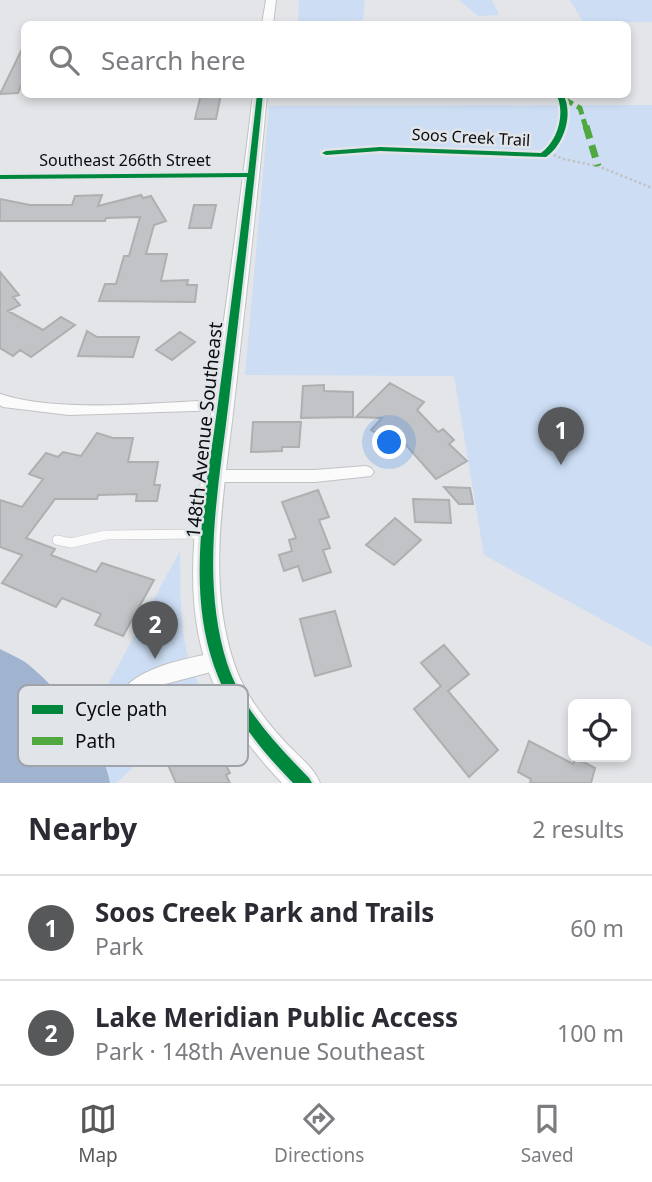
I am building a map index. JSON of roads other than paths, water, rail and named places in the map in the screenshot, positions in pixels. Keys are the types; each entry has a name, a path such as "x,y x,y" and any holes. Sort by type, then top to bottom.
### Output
{"street":[{"path":"268,21 271,0"},
{"name":"148th Avenue Southeast","path":"228,685 219,661 208,598 209,534 213,476 260,98"},
{"name":"Southeast 266th Street","path":"0,177 251,175"},
{"path":"0,399 8,403 69,410 223,405"},
{"path":"213,476 315,476 366,472"},
{"path":"142,685 159,675 219,661"},
{"name":"148th Avenue Southeast","path":"248,720 262,742 304,783"}],"lane":[{"path":"57,540 71,543 106,534 209,534"}],"place":[{"name":"Soos Creek Park and Trails","path":"561,465"},
{"name":"Lake Meridian Public Access","path":"155,659"}]}
